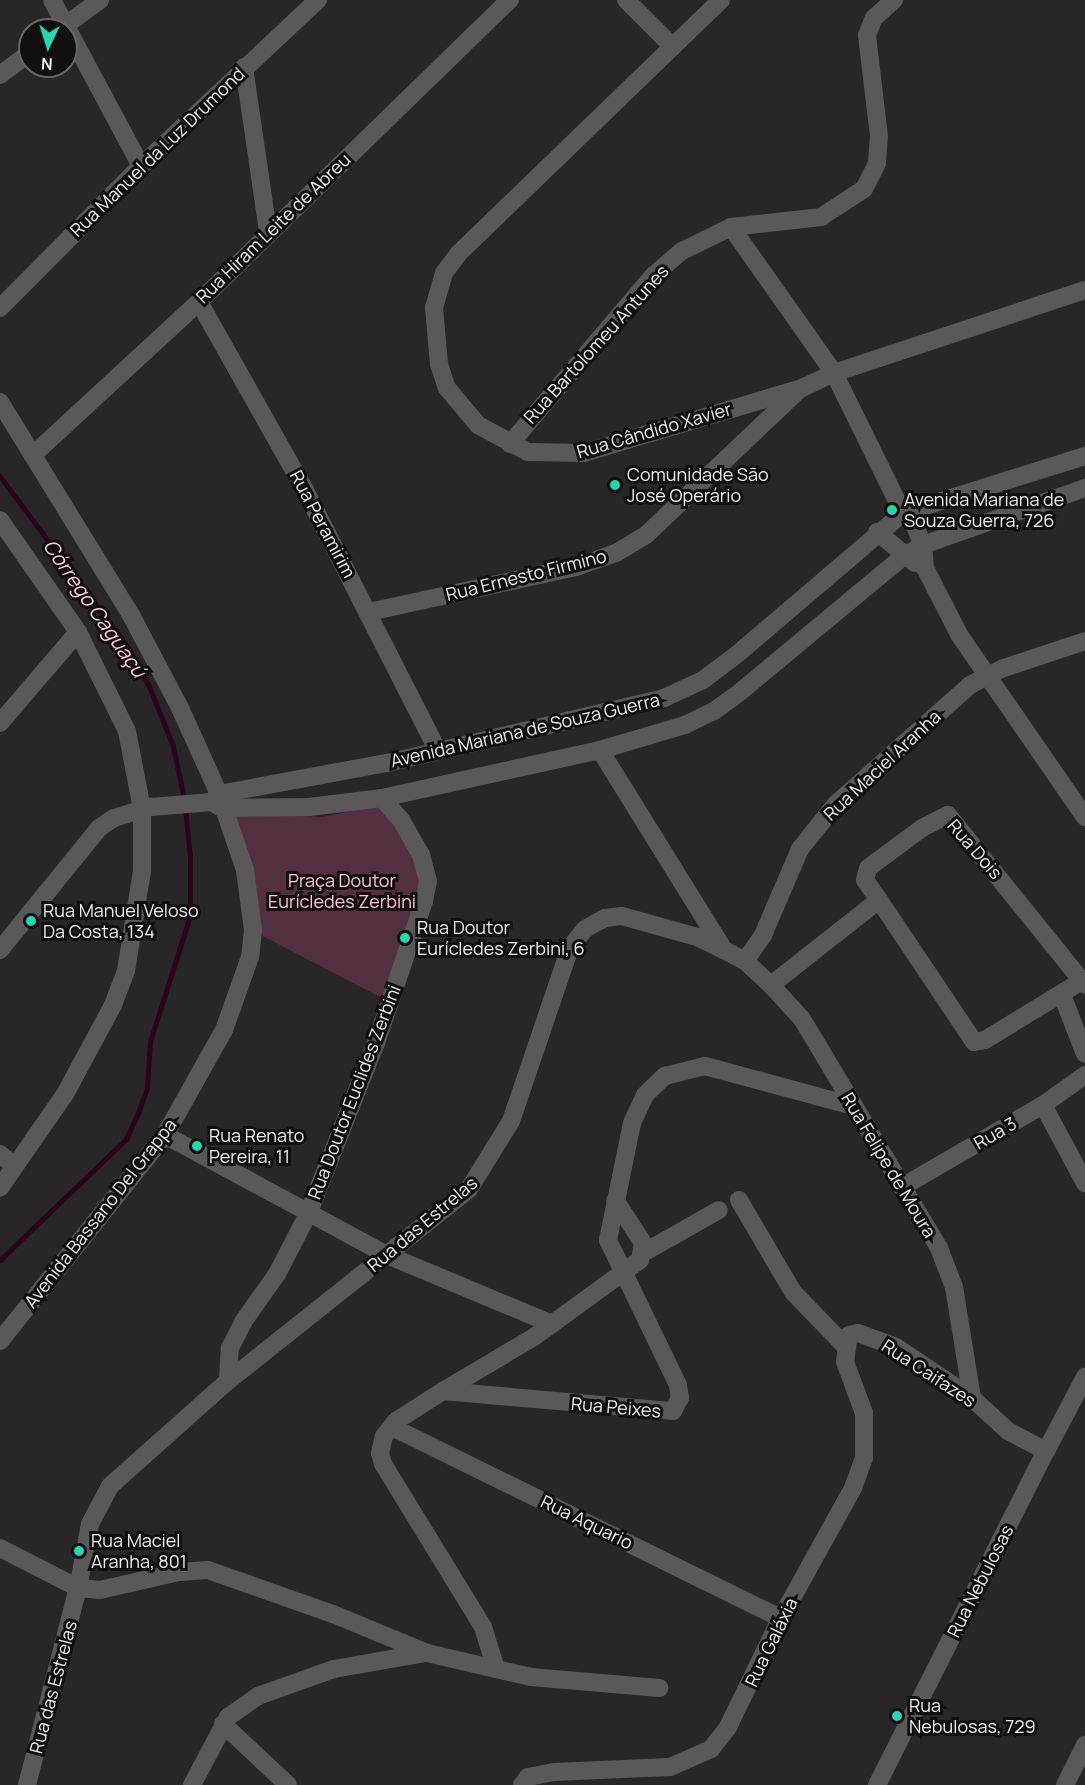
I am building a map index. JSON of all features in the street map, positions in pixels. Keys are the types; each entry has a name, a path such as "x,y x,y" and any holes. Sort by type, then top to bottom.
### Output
{"street":[{"path":"52,0 58,18"},
{"path":"76,18 100,0"},
{"name":"Rua Manuel da Luz Drumond","path":"0,308 244,66 318,0"},
{"name":"Rua Hiram Leite de Abreu","path":"34,454 199,302 268,232 510,0"},
{"path":"626,0 673,47"},
{"name":"Rua Cândido Xavier","path":"721,0 459,253 444,273 434,307 434,336 447,388 478,425 528,452 555,455 584,453 802,388 834,373 1085,290"},
{"name":"Rua Bartolomeu Antunes","path":"510,444 654,275 682,251 731,227 821,217 864,189 877,163 879,136 867,35 874,18 894,0"},
{"path":"78,56 141,166"},
{"path":"0,75 18,61"},
{"path":"244,66 268,232"},
{"path":"731,227 834,373 923,545 925,568 960,636 1085,817"},
{"name":"Rua Peramirim","path":"199,302 369,612 438,751"},
{"name":"Rua Ernesto Firmino","path":"369,612 576,567 616,553 646,535 802,388"},
{"name":"Avenida Bassano Del Grappa","path":"0,402 34,454 159,666 252,900 250,957 224,1030 165,1134 0,1341"},
{"name":"Avenida Mariana de Souza Guerra","path":"213,802 388,766 438,751 664,698 703,680 877,532 906,512 1085,456"},
{"name":"Avenida Mariana de Souza Guerra","path":"213,802 309,807 391,794 600,750 685,725 714,711 904,556 923,545 1085,488"},
{"path":"0,520 78,632 127,731 147,808 142,871 126,971 113,1005 65,1094 0,1188"},
{"path":"877,532 904,556 925,568"},
{"path":"0,723 78,632"},
{"name":"Rua Maciel Aranha","path":"744,961 763,935 781,886 814,829 903,742 986,675 1085,641"},
{"path":"600,750 724,950"},
{"path":"388,766 391,794"},
{"name":"Rua Doutor Euclides Zerbini","path":"228,1381 230,1348 243,1322 277,1274 309,1212 376,1043 428,881 421,855 401,820 391,794"},
{"path":"0,950 99,828 147,808 213,802"},
{"name":"Rua Dois","path":"879,900 865,879 868,868 922,828 948,815 1084,982"},
{"path":"771,985 879,900 974,1042 1084,982"},
{"name":"Rua das Estrelas","path":"27,1785 78,1588 90,1524 110,1486 228,1381 469,1189 482,1173 511,1121 570,948 585,929 605,918 622,916 697,936 744,961"},
{"name":"Rua Felipe de Moura","path":"744,961 771,985 802,1019 939,1248 954,1287 972,1398"},
{"path":"1062,995 1085,1054"},
{"name":"Rua Peixes","path":"443,1391 673,1411 679,1405 678,1384 608,1240 615,1200 637,1110 656,1083 676,1071 705,1066 853,1106"},
{"name":"Rua 3","path":"902,1187 1043,1105 1085,1075"},
{"path":"1043,1105 1085,1183"},
{"path":"165,1134 387,1255 552,1324"},
{"path":"0,1154 15,1166"},
{"path":"496,1669 483,1628 383,1464 381,1446 392,1427 443,1391 552,1324 640,1260 643,1253 643,1242 615,1200"},
{"path":"739,1200 793,1292 845,1346"},
{"path":"643,1253 719,1210"},
{"name":"Rua Caifazes","path":"845,1346 849,1335 858,1333 879,1339 972,1398 1008,1431 1046,1451"},
{"name":"Rua Galáxia","path":"522,1785 528,1777 554,1772 670,1767 711,1749 740,1705 781,1618 853,1488 864,1458 864,1413 845,1362 845,1346"},
{"name":"Rua Nebulosas","path":"877,1785 1085,1377"},
{"name":"Rua Aquario","path":"392,1427 781,1618"},
{"path":"1,1550 78,1588 100,1590 179,1572 208,1570 333,1614 427,1653 557,1681 660,1688"},
{"path":"192,1785 223,1724 239,1707 286,1685 370,1660 427,1653"},
{"path":"223,1724 288,1785"},
{"path":"1065,1785 1085,1745"}],"green space":[{"name":"Praça Doutor Eurícledes Zerbini","path":"381,804 423,872 419,905 384,999 257,933 226,811 323,817"}],"waterway":[{"name":"Córrego Caguaçú","path":"0,476 130,650 149,685 173,745 185,801"},
{"name":"Córrego Caguaçú","path":"0,1260 126,1139 138,1113 147,1088 150,1042 190,916 190,857 185,809"}],"place":[{"name":"Comunidade São José Operário","path":"615,485"},
{"name":"Avenida Mariana de Souza Guerra, 726","path":"892,510"},
{"name":"Rua Manuel Veloso Da Costa, 134","path":"31,921"},
{"name":"Rua Doutor Eurícledes Zerbini, 6","path":"405,938"},
{"name":"Rua Renato Pereira, 11","path":"197,1146"},
{"name":"Rua Maciel Aranha, 801","path":"79,1551"},
{"name":"Rua Nebulosas, 729","path":"897,1716"}]}
